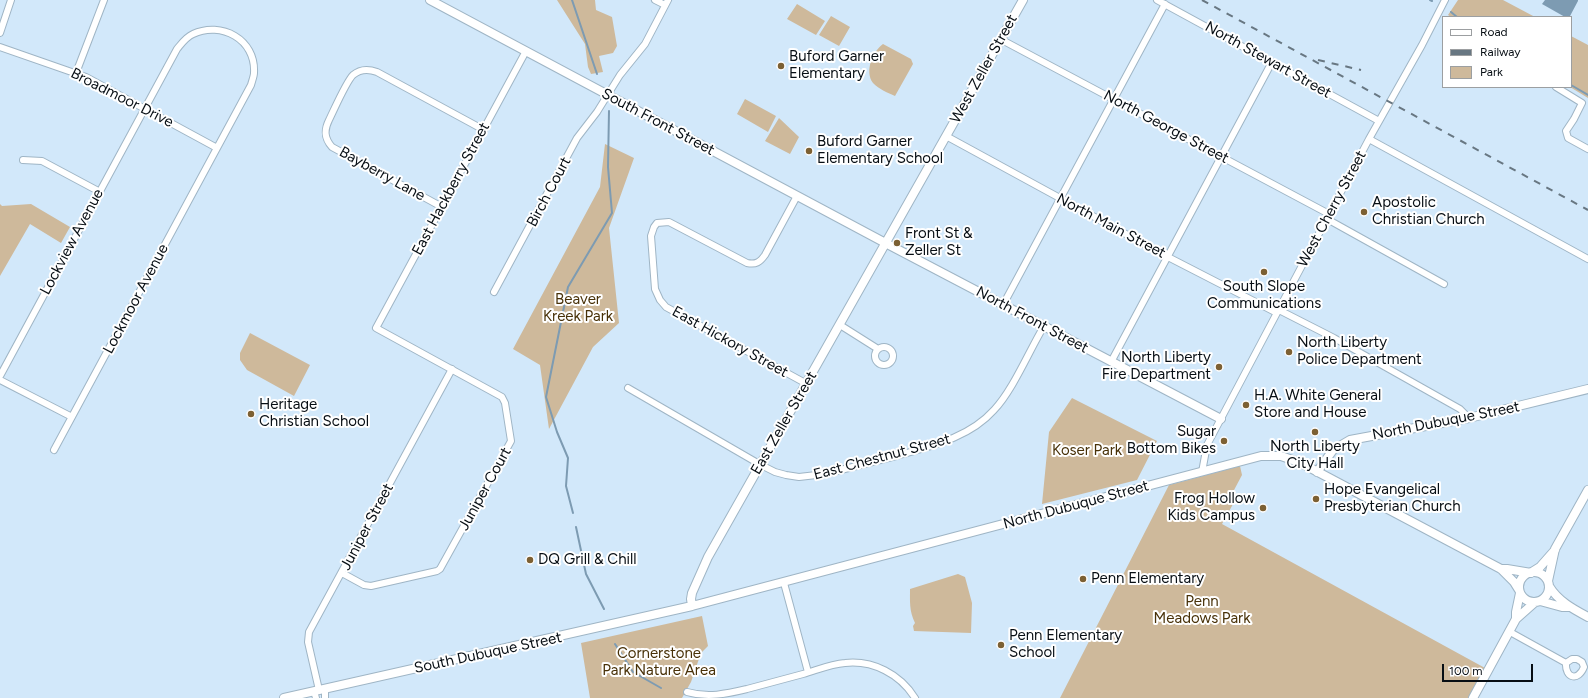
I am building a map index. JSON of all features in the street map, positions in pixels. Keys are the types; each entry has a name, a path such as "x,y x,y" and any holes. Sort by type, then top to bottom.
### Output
{"street":[{"path":"0,33 11,0"},
{"path":"76,73 104,0"},
{"name":"South Front Street","path":"430,0 886,243"},
{"path":"655,0 666,3"},
{"name":"West Zeller Street","path":"886,243 1002,40 1023,0"},
{"name":"North Stewart Street","path":"1157,0 1379,121"},
{"name":"West Cherry Street","path":"1202,472 1207,445 1369,139 1445,0"},
{"name":"Birch Court","path":"494,292 578,138 620,75 645,44 666,3"},
{"path":"1003,305 1164,4"},
{"path":"1437,16 1442,19"},
{"name":"Lockview Avenue","path":"0,376 177,49 183,41 192,35 201,31 212,30 232,33 248,48 253,59 254,72 251,85 217,148"},
{"name":"North George Street","path":"1002,40 1221,157 1444,284"},
{"name":"Broadmoor Drive","path":"0,47 76,73 217,148"},
{"name":"East Hackberry Street","path":"376,328 526,51"},
{"path":"1111,362 1272,62"},
{"name":"Bayberry Lane","path":"442,207 332,147 325,136 328,120 351,78 357,73 368,70 377,72 484,130"},
{"path":"1558,88 1582,102 1574,119 1566,131 1568,138 1588,149"},
{"name":"North Main Street","path":"946,136 1168,256 1278,312 1334,338 1460,409 1469,418"},
{"path":"1369,139 1588,259"},
{"name":"Lockmoor Avenue","path":"54,450 217,148"},
{"path":"23,160 42,161 100,192"},
{"name":"East Hickory Street","path":"797,196 765,255 758,263 747,263 668,222 657,223 651,236 655,289 660,300 666,307 807,384"},
{"name":"North Front Street","path":"886,243 1221,419"},
{"name":"East Zeller Street","path":"692,606 692,593 708,557 886,243"},
{"path":"840,325 878,349"},
{"name":"East Chestnut Street","path":"628,388 761,465 786,475 808,477 911,452 957,437 984,420 996,409 1013,383 1044,326"},
{"name":"Juniper Court","path":"342,573 364,585 371,586 437,571 440,569 511,441 505,403 502,397 376,328"},
{"name":"Juniper Street","path":"325,698 318,692 308,637 452,369"},
{"path":"0,380 72,417"},
{"name":"North Dubuque Street","path":"692,606 1261,456 1281,456 1293,459 1317,472 1333,450 1350,440 1469,418 1588,389"},
{"path":"1317,472 1501,569 1514,582 1524,599 1562,607 1569,607"},
{"path":"1516,620 1521,580 1524,576 1540,568 1556,549 1588,490"},
{"path":"1473,698 1516,620 1547,595 1556,549"},
{"path":"1501,569 1542,574 1555,595 1569,607 1588,617"},
{"path":"784,582 808,672"},
{"name":"South Dubuque Street","path":"284,698 318,692 692,606"},
{"path":"1510,632 1566,663"},
{"path":"687,692 702,697 724,695 844,663 864,664 886,670 904,683 915,698"}],"green space":[{"path":"557,0 595,0 596,10 612,17 617,46 613,53 599,56 603,72 591,74 588,67 585,44"},
{"path":"1458,0 1503,0 1533,16 1450,16 1448,15"},
{"path":"797,4 825,21 816,35 787,19"},
{"path":"831,16 850,27 839,46 819,35"},
{"path":"1572,37 1588,45 1588,98 1572,88"},
{"path":"883,44 911,59 913,64 895,96 878,87 870,78 869,73 873,56"},
{"path":"745,99 776,116 768,132 737,114"},
{"path":"779,118 799,137 790,154 765,141"},
{"name":"Beaver Kreek Park","path":"605,144 634,158 609,228 619,323 593,347 549,429 540,365 513,349 600,187"},
{"path":"0,204 2,206 31,204 70,227 61,243 30,224 0,276"},
{"path":"250,333 310,365 294,396 247,370 240,360 240,353"},
{"name":"Koser Park","path":"1072,398 1157,441 1137,480 1042,504 1049,432"},
{"name":"Penn Meadows Park","path":"1240,466 1242,475 1233,492 1238,495 1222,524 1485,668 1469,698 1060,698 1169,485"},
{"path":"958,574 965,577 972,603 971,633 914,631 913,626 915,623 911,610 910,589"},
{"name":"Cornerstone Park Nature Area","path":"702,616 708,646 701,653 691,682 682,698 590,698 581,643"}],"water":[{"path":"1545,0 1578,0 1570,16 1563,16 1542,4"}],"waterway":[{"path":"572,0 597,74"},
{"path":"1451,12 1456,16"},
{"path":"1572,86 1588,95"},
{"path":"573,513 566,486 568,458 557,432 546,397 568,287 612,213 608,167 609,111"},
{"path":"576,527 586,574 604,609"},
{"path":"615,644 633,672 661,688"}],"railway":[{"path":"1202,0 1588,210"},
{"path":"1318,60 1361,70"}],"place":[{"name":"Buford Garner Elementary","path":"781,66"},
{"name":"Buford Garner Elementary School","path":"809,151"},
{"name":"Apostolic Christian Church","path":"1364,212"},
{"name":"Front St & Zeller St","path":"897,243"},
{"name":"South Slope Communications","path":"1264,272"},
{"name":"North Liberty Police Department","path":"1289,352"},
{"name":"North Liberty Fire Department","path":"1219,367"},
{"name":"H.A. White General Store and House","path":"1246,405"},
{"name":"Heritage Christian School","path":"251,414"},
{"name":"North Liberty City Hall","path":"1315,432"},
{"name":"Sugar Bottom Bikes","path":"1224,441"},
{"name":"Hope Evangelical Presbyterian Church","path":"1316,499"},
{"name":"Frog Hollow Kids Campus","path":"1263,508"},
{"name":"DQ Grill & Chill","path":"530,560"},
{"name":"Penn Elementary","path":"1083,579"},
{"name":"Penn Elementary School","path":"1001,645"}]}
